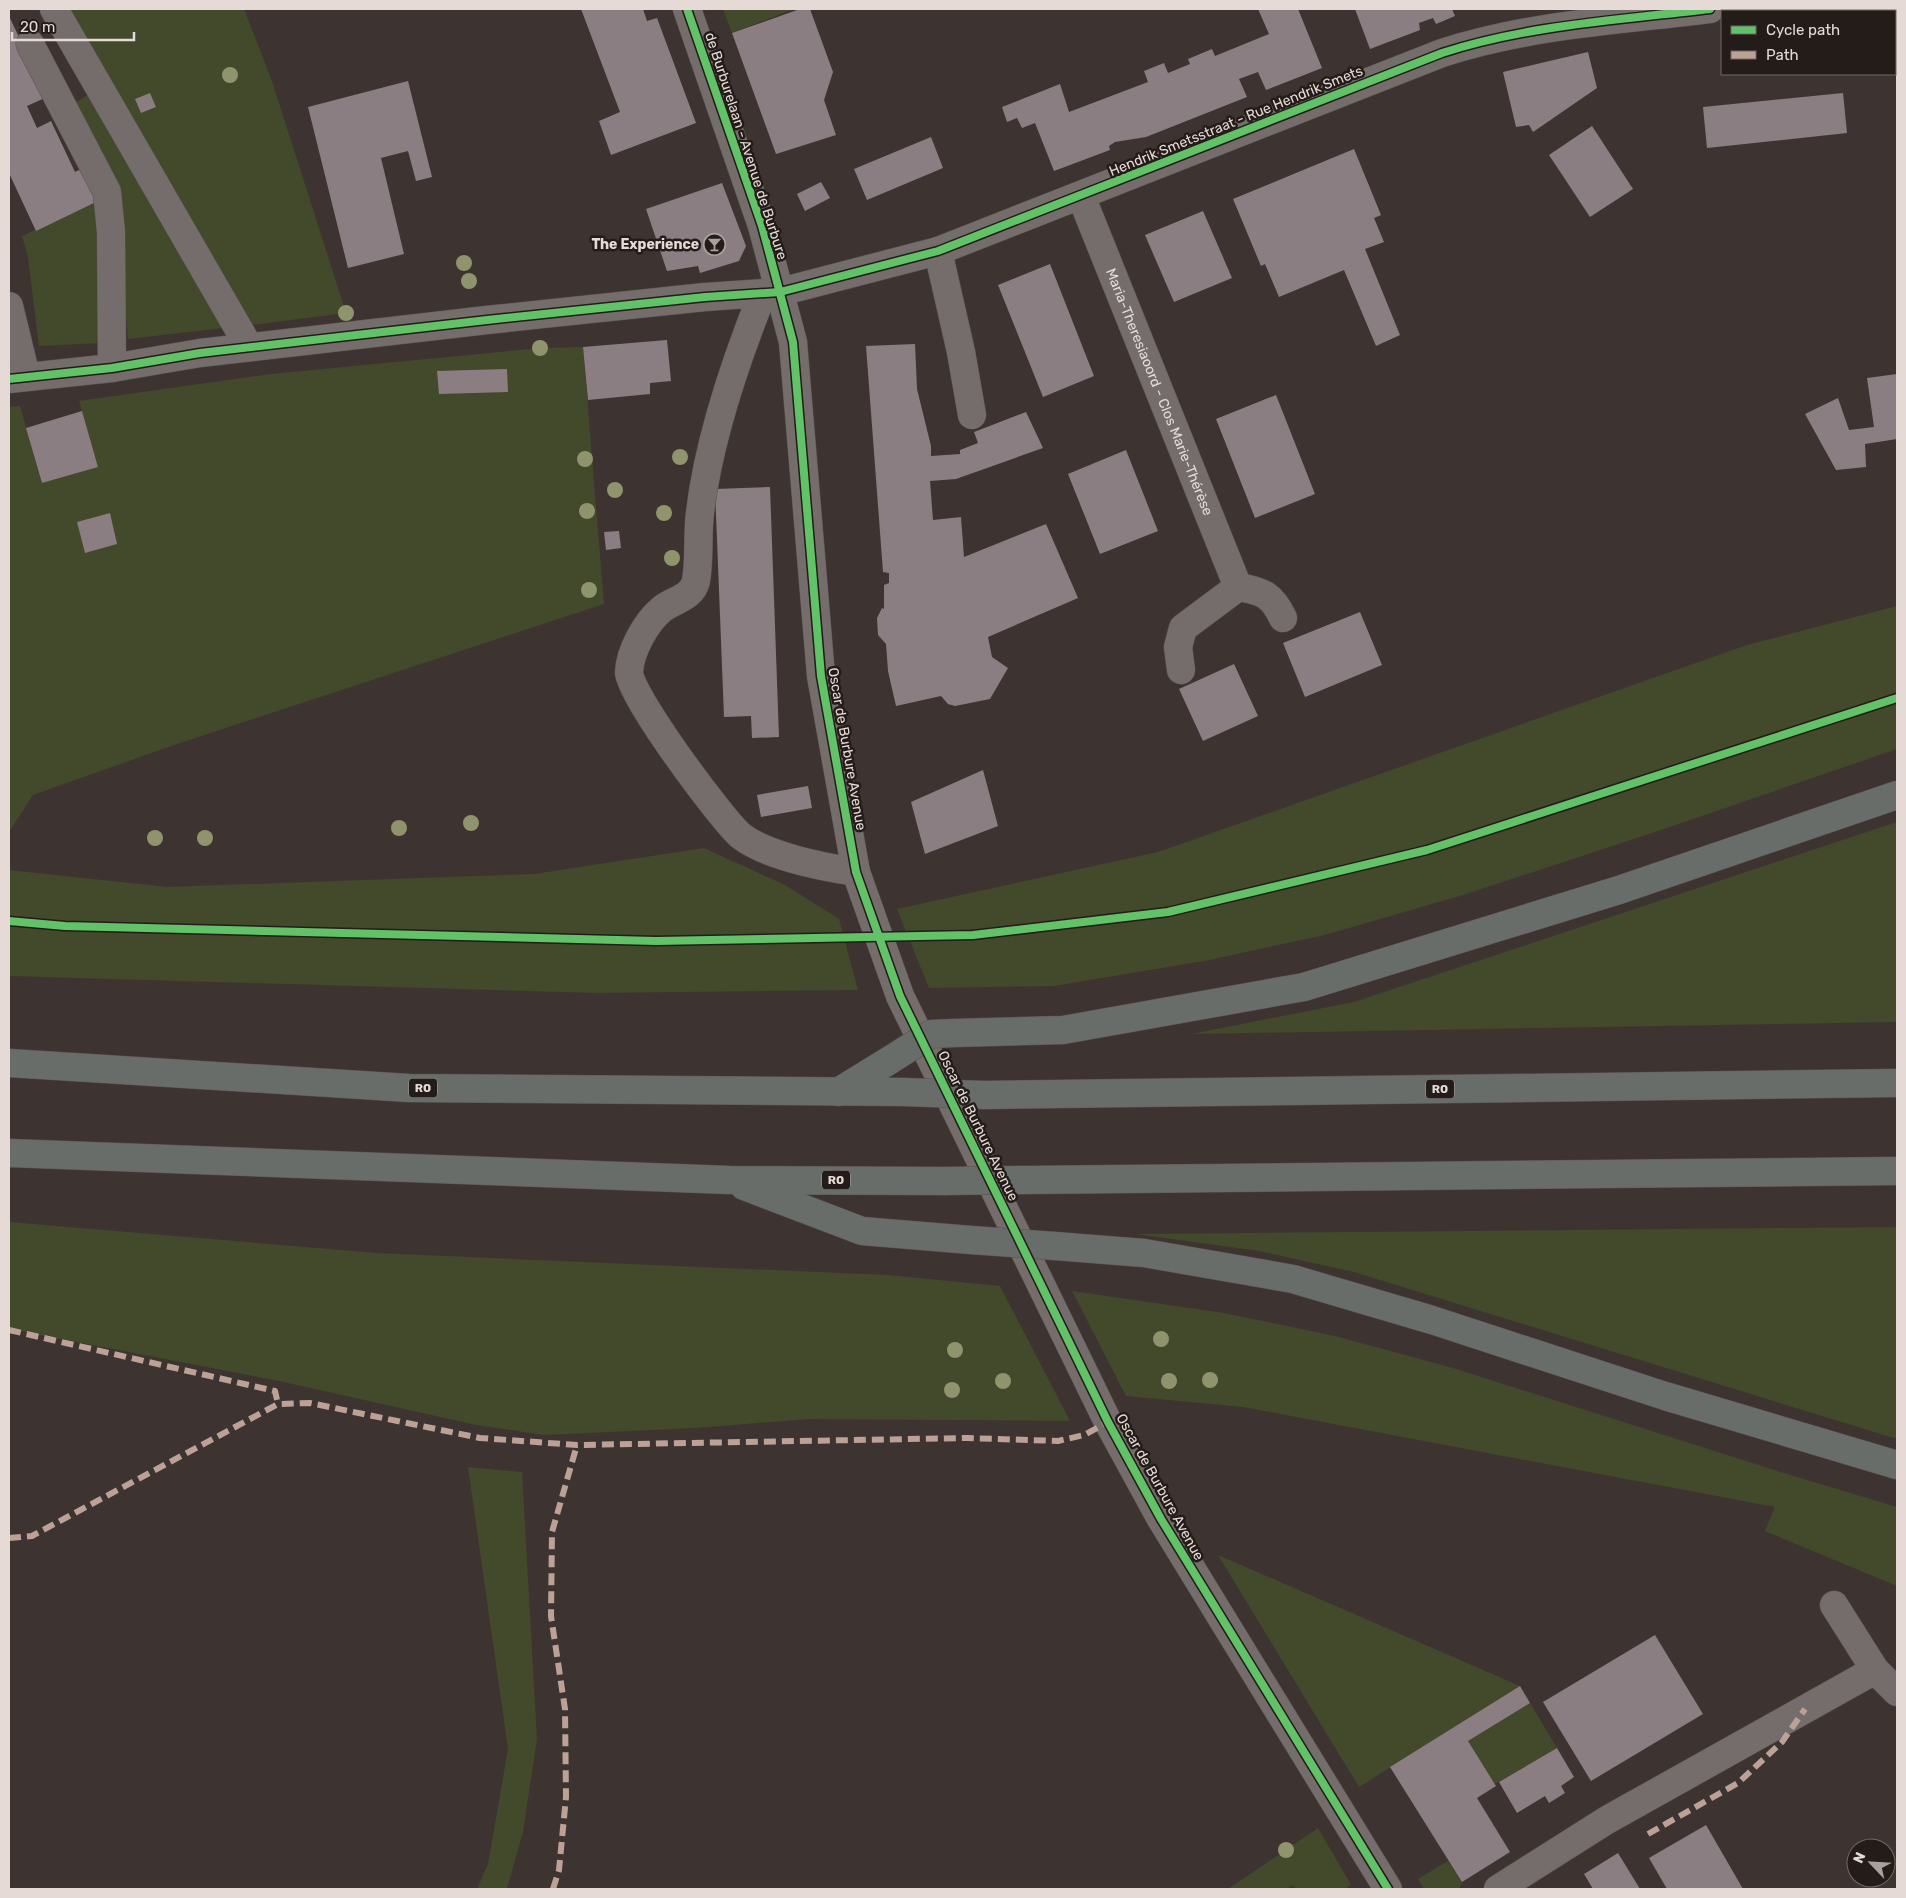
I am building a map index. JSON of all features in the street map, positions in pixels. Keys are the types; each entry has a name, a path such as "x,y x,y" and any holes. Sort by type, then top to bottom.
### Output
{"highway":[{"path":"838,1092 931,1034 1063,1030 1304,987 1619,890 1897,795"},
{"name":"R0","path":"9,1063 409,1088 904,1092 984,1095 1897,1083"},
{"name":"R0","path":"9,1153 401,1170 729,1180 1024,1180 1897,1172"},
{"path":"729,1180 862,1231 1144,1253 1293,1279 1432,1320 1665,1396 1897,1464"}],"street":[{"path":"54,9 249,347"},
{"name":"de Burburelaan - Avenue de Burbure","path":"687,9 762,226 771,294"},
{"name":"Hendrik Smetsstraat - Rue Hendrik Smets","path":"18,378 112,368 249,347 697,298 771,294 938,251 1526,20 1710,9"},
{"path":"30,44 107,192 111,232 112,368"},
{"name":"Maria-Theresiaoord - Clos Marie-Thérèse","path":"1081,196 1238,587"},
{"path":"938,251 961,352 972,415"},
{"path":"771,294 746,335 710,458 700,513 696,583 688,594 662,609 646,628 635,650 628,673 637,696 701,791 742,836 778,854 856,872"},
{"name":"Oscar de Burbure Avenue","path":"771,294 793,342 821,676 856,872 900,996 1108,1422 1161,1519 1388,1889"},
{"path":"9,306 18,378"},
{"path":"1181,670 1178,647 1183,628 1238,587 1260,590 1276,604 1283,618"},
{"path":"1834,1605 1876,1670 1897,1692"},
{"path":"1498,1889 1608,1820 1876,1670"}],"green space":[{"path":"69,9 244,9 272,81 346,313 245,326"},
{"path":"723,9 794,9 732,33"},
{"path":"92,92 224,328 128,339 115,187 75,103"},
{"path":"96,202 102,275 101,343 39,346 28,257 22,236"},
{"path":"583,347 604,604 174,745 33,795 9,832 9,407 20,406 42,483 98,466 79,401 271,374 540,348"},
{"path":"1897,606 1897,749 1655,832 1463,895 1325,935 1204,961 1054,986 929,988 897,909 1158,852 1747,645"},
{"path":"1897,822 1897,1022 1191,1034 1354,1002"},
{"path":"704,848 785,885 839,919 858,990 598,993 9,976 9,870 167,887 534,874"},
{"path":"9,1222 377,1253 888,1275 1000,1286 1070,1421 809,1419 696,1428 544,1435 476,1425 279,1381 9,1329"},
{"path":"1897,1227 1897,1439 1354,1272 1259,1251 1136,1234"},
{"path":"1072,1291 1224,1313 1335,1336 1453,1368 1897,1507 1897,1586 1765,1531 1775,1507 1243,1407 1126,1396"},
{"path":"468,1467 522,1472 537,1739 523,1832 507,1889 477,1889 488,1864 508,1749"},
{"path":"1218,1555 1520,1686 1359,1787"},
{"path":"1530,1703 1557,1748 1495,1784 1468,1741"},
{"path":"1318,1828 1351,1885 1344,1889 1296,1889 1293,1885 1286,1889 1228,1889"},
{"path":"1448,1861 1462,1882 1459,1889 1424,1889 1418,1879"}],"building":[{"path":"581,9 643,9 647,21 657,18 696,123 611,155 599,121 620,112"},
{"path":"800,9 810,9 833,72 824,100 836,135 776,154 732,33"},
{"path":"1258,9 1298,9 1322,68 1266,90 1258,72 1239,79 1247,97 1146,137 1115,142 1109,146 1110,150 1054,171 1035,123 1022,128 1017,118 1007,122 1002,107 1060,84 1069,112 1148,82 1144,71 1164,63 1168,73 1190,64 1188,59 1212,49 1215,56 1269,34"},
{"path":"1355,9 1452,9 1455,16 1436,24 1433,18 1419,23 1420,30 1370,49"},
{"path":"9,16 47,97 27,106 37,128 51,121 75,172 81,169 96,202 36,231 9,173"},
{"path":"1588,52 1597,88 1533,132 1529,125 1516,127 1503,72"},
{"path":"408,81 432,177 416,181 408,151 381,158 404,254 348,268 308,107"},
{"path":"150,93 156,107 141,113 135,99"},
{"path":"1843,93 1847,133 1707,148 1703,107"},
{"path":"1592,126 1633,189 1590,217 1549,155"},
{"path":"931,137 943,168 867,200 854,169"},
{"path":"1354,149 1381,215 1374,218 1384,242 1365,249 1400,335 1376,346 1344,270 1279,297 1265,264 1261,266 1233,199"},
{"path":"821,182 830,198 805,211 797,194"},
{"path":"722,183 746,246 739,261 700,273 698,266 667,271 646,209"},
{"path":"1203,211 1232,278 1174,302 1145,235"},
{"path":"1050,264 1094,376 1043,397 998,285"},
{"path":"667,340 671,381 650,383 650,394 588,400 583,347"},
{"path":"915,344 917,389 931,446 931,456 960,454 960,450 978,443 974,432 1026,412 1043,448 956,479 930,481 933,520 961,517 964,557 1046,524 1078,598 988,637 992,657 1008,668 990,699 955,706 948,704 941,696 896,706 888,671 886,644 878,635 877,618 882,608 884,609 884,585 889,583 889,573 883,572 866,346"},
{"path":"507,369 508,392 439,394 437,371"},
{"path":"1897,374 1897,439 1865,444 1866,467 1836,470 1805,414 1838,398 1849,430 1874,427 1867,378"},
{"path":"1276,395 1315,494 1255,518 1216,419"},
{"path":"82,411 98,467 42,483 26,428"},
{"path":"1126,450 1158,531 1100,554 1068,474"},
{"path":"770,487 779,737 752,738 751,716 724,717 715,489"},
{"path":"110,513 117,544 85,553 77,522"},
{"path":"619,531 621,548 606,550 604,532"},
{"path":"1360,612 1382,665 1305,697 1283,643"},
{"path":"1234,664 1258,716 1203,741 1179,689"},
{"path":"983,770 998,826 925,854 911,802"},
{"path":"808,786 812,808 761,817 757,795"},
{"path":"1655,1635 1703,1714 1591,1781 1543,1702"},
{"path":"1520,1686 1530,1703 1468,1741 1496,1786 1477,1798 1510,1852 1462,1882 1390,1767"},
{"path":"1557,1748 1574,1777 1561,1786 1565,1793 1549,1803 1545,1796 1517,1813 1499,1782"},
{"path":"1706,1825 1743,1889 1667,1889 1649,1858"},
{"path":"1618,1853 1640,1889 1593,1889 1584,1874"}],"marked path":[{"path":"9,1330 275,1391 278,1404"},
{"path":"9,1538 32,1536 278,1404 310,1403 480,1438 577,1445 967,1438 1058,1441 1084,1435 1108,1422"},
{"path":"553,1889 559,1870 566,1797 565,1709 551,1616 552,1532 577,1445"},
{"path":"1648,1834 1738,1783 1782,1742 1805,1709"}],"cycle path":[{"path":"687,9 762,226 793,342 821,676 856,872 900,996 1108,1422 1161,1519 1388,1889"},
{"path":"9,379 112,368 200,353 487,320 705,297 780,292 938,251 1442,53 1508,36 1541,30 1608,20 1710,9"},
{"path":"9,921 65,926 656,941 973,935 1168,912 1427,850 1897,698"}],"place":[{"name":"The Experience","path":"715,244"}]}
